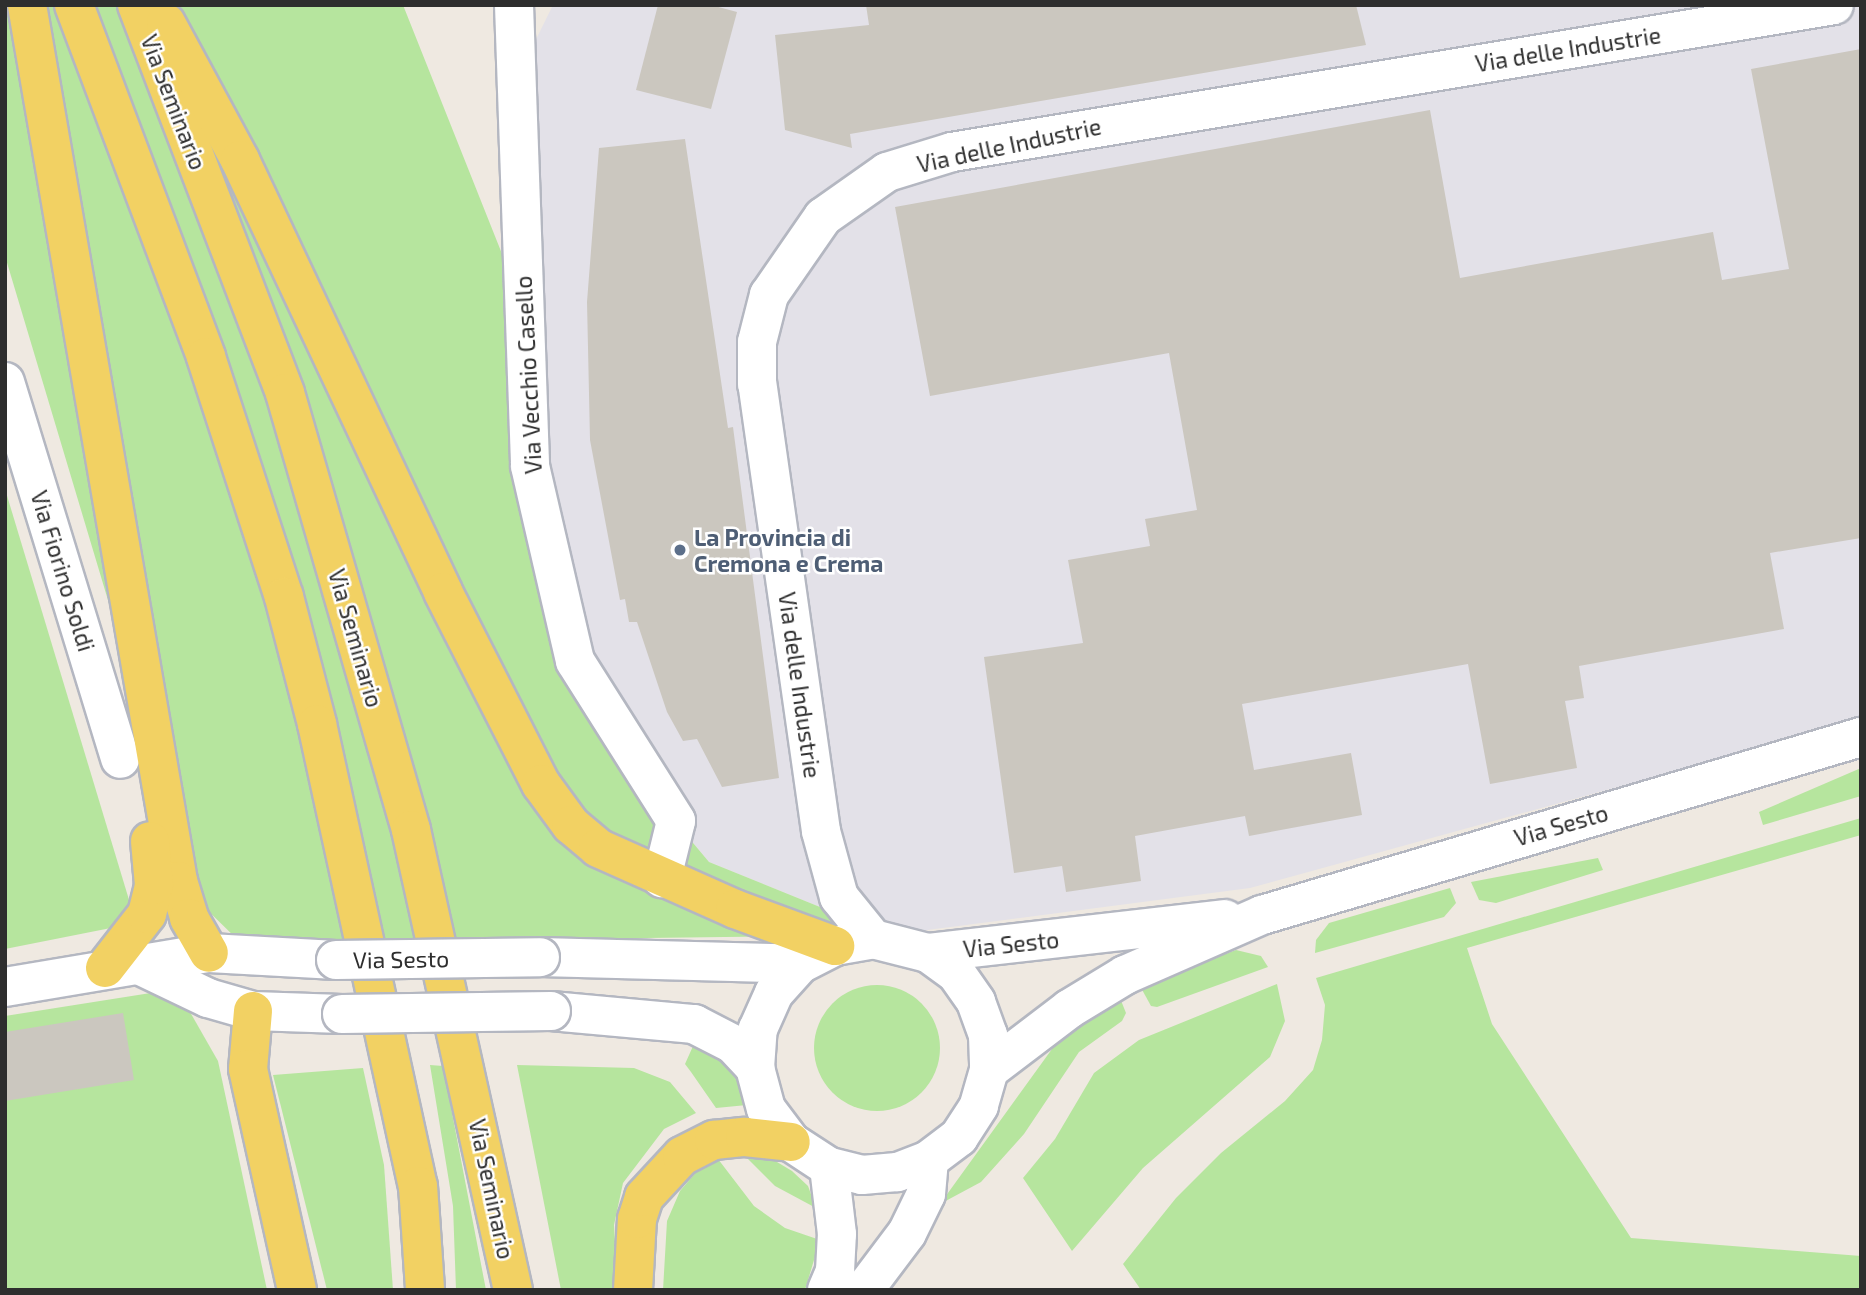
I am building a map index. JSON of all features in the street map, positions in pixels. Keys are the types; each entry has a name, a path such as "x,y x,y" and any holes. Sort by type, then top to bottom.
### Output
{"main road":[{"path":"27,5 152,716 178,881 189,918 209,953"},
{"path":"74,5 206,357 284,597 317,724 418,1186 425,1290"},
{"name":"Via Seminario","path":"137,5 289,406 411,830 513,1290"},
{"path":"156,5 240,160 443,592 541,784 571,825 598,848 662,878 835,946"},
{"path":"120,965 146,914 154,885 148,827 152,716"},
{"path":"253,1012 248,1069 297,1290"},
{"path":"633,1290 637,1219 645,1197 682,1156 714,1140 745,1137 791,1142"}],"street":[{"name":"Via Vecchio Casello","path":"514,5 530,466 575,661 676,821 662,878"},
{"name":"Via delle Industrie","path":"873,939 839,897 821,831 757,384 757,342 769,295 823,217 887,173 952,152 1834,5"},
{"name":"Via Fiorino Soldi","path":"5,382 120,759"},
{"name":"Via Sesto","path":"989,1070 1069,1009 1125,975 1262,915 1861,737"},
{"name":"Via Sesto","path":"928,953 956,973 976,1002 988,1035 989,1070 979,1106 959,1137 929,1160 897,1172 874,1174 829,1167 791,1142 766,1109 755,1068 758,1029 774,993 800,964 835,946 873,939 928,953 1262,915"},
{"name":"Via Sesto","path":"5,987 120,965 209,953 336,960 540,957 800,964"},
{"path":"209,953 253,1012"},
{"path":"253,1012 259,993 286,976 336,960"},
{"path":"120,965 253,1012 342,1014 551,1011 694,1024 733,1044 755,1068"},
{"path":"864,1290 907,1233 926,1194 929,1160"},
{"path":"827,1290 835,1270 837,1234 829,1167"}],"shaded area":[{"path":"553,5 1861,5 1861,720 1250,888 889,935 709,862 662,806 572,661 524,471 513,86"}],"green space":[{"path":"5,5 403,5 518,294 572,661 662,806 709,862 889,935 241,943 198,901 5,256"},
{"path":"5,489 136,923 5,949"},
{"path":"1861,768 1861,796 1763,825 1759,812"},
{"path":"1861,818 1861,835 1467,948 1492,1024 1631,1238 1861,1256 1861,1290 1141,1290 1123,1264 1176,1198 1221,1153 1285,1101 1313,1070 1322,1040 1325,1005 1316,978"},
{"path":"1598,858 1603,870 1496,903 1479,900 1471,882"},
{"path":"1450,888 1456,903 1444,917 1315,953 1316,940 1329,923"},
{"path":"1236,950 1261,956 1268,967 1157,1007 1151,1006 1140,986"},
{"path":"1277,984 1285,1021 1270,1057 1143,1168 1072,1251 1023,1178 1055,1139 1094,1073 1139,1040"},
{"path":"877,985 901,989 922,1003 936,1024 940,1048 936,1072 922,1093 901,1107 877,1111 853,1107 832,1093 818,1072 814,1048 818,1024 832,1003 853,989"},
{"path":"157,992 190,1012 218,1061 267,1290 5,1290 5,1016"},
{"path":"1120,998 1126,1013 1122,1021 1079,1052 1024,1134 981,1182 940,1204 1065,1031"},
{"path":"698,1035 733,1064 747,1105 716,1108 685,1064"},
{"path":"430,1065 443,1066 486,1290 456,1290 453,1206"},
{"path":"517,1065 634,1068 670,1082 696,1113 664,1129 623,1183 614,1225 618,1290 561,1290"},
{"path":"363,1068 384,1165 393,1290 327,1290 273,1075"},
{"path":"742,1153 772,1159 792,1171 808,1186 816,1208 775,1186"},
{"path":"718,1159 754,1206 785,1228 820,1240 805,1290 663,1290 667,1221 680,1191 698,1170"}],"building":[{"path":"658,5 711,5 737,12 711,109 636,90"},
{"path":"866,5 1356,5 1366,45 850,134 852,148 785,130 775,35 869,25"},
{"path":"1861,49 1861,538 1770,553 1784,629 1579,666 1584,698 1565,701 1577,768 1490,784 1468,664 1242,704 1254,770 1351,753 1362,815 1249,836 1245,816 1135,836 1141,881 1066,892 1062,866 1014,873 984,657 1083,643 1068,560 1150,546 1145,519 1197,510 1169,353 930,396 895,207 1430,110 1460,278 1713,232 1722,280 1789,269 1751,69"},
{"path":"685,139 728,428 733,427 779,778 722,787 697,739 683,741 667,712 637,622 629,622 625,599 620,600 590,440 587,302 599,148"},
{"path":"123,1013 134,1080 5,1101 5,1032"}],"place":[{"name":"La Provincia di Cremona e Crema","path":"680,550"}]}
